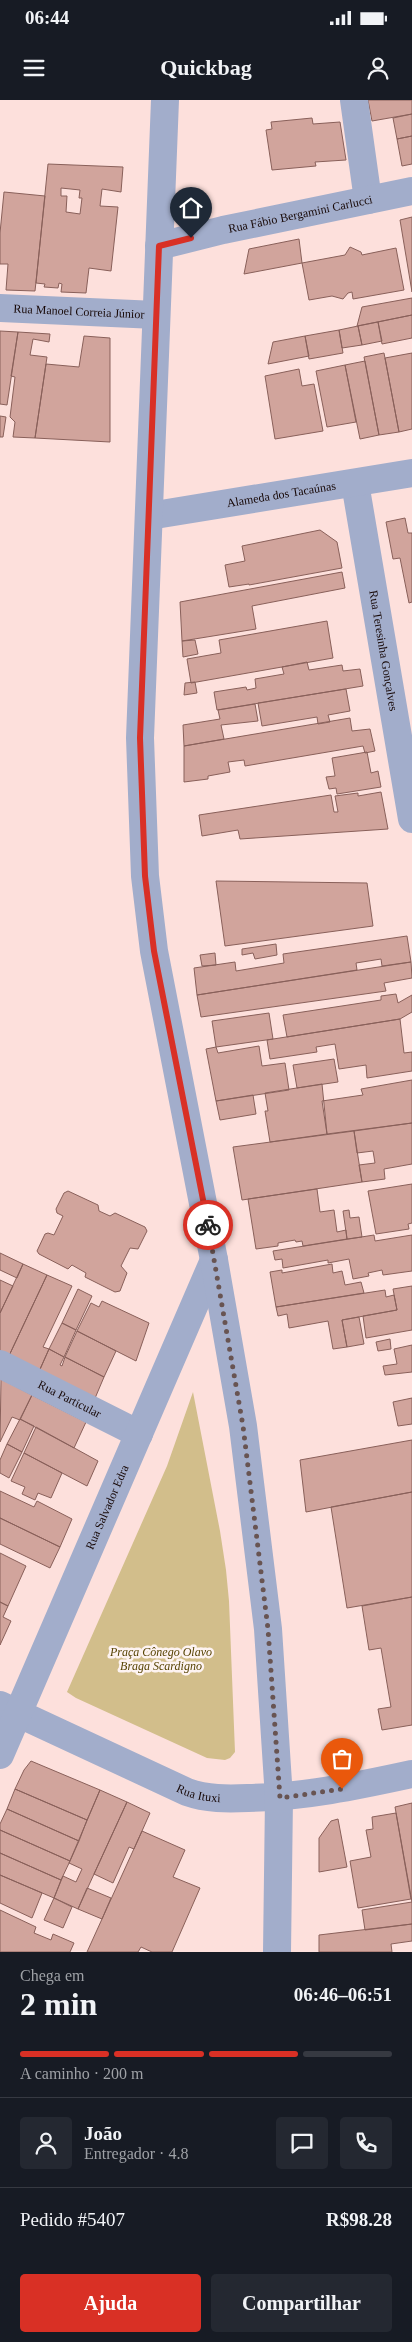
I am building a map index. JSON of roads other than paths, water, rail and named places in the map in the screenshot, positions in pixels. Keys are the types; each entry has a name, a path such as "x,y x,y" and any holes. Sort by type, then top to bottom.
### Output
{"street":[{"path":"165,100 140,738 145,876 154,951 214,1260 243,1426 260,1561 268,1629 280,1798 277,1952"},
{"path":"354,100 368,200"},
{"name":"Rua Fábio Bergamini Carlucci","path":"159,246 412,191"},
{"name":"Rua Manoel Correia Júnior","path":"0,308 156,315"},
{"name":"Alameda dos Tacaúnas","path":"149,516 412,473"},
{"name":"Rua Teresinha Gonçalves","path":"355,483 412,819"},
{"name":"Rua Salvador Edra","path":"0,1755 9,1709 139,1434 214,1260"},
{"name":"Rua Particular","path":"0,1364 139,1434"},
{"name":"Rua Ituxi","path":"9,1709 196,1795 223,1799 280,1798 342,1789 412,1774"}],"park label":[{"name":"Praça Cônego Olavo Braga Scardigno","path":"161,1659"}]}
